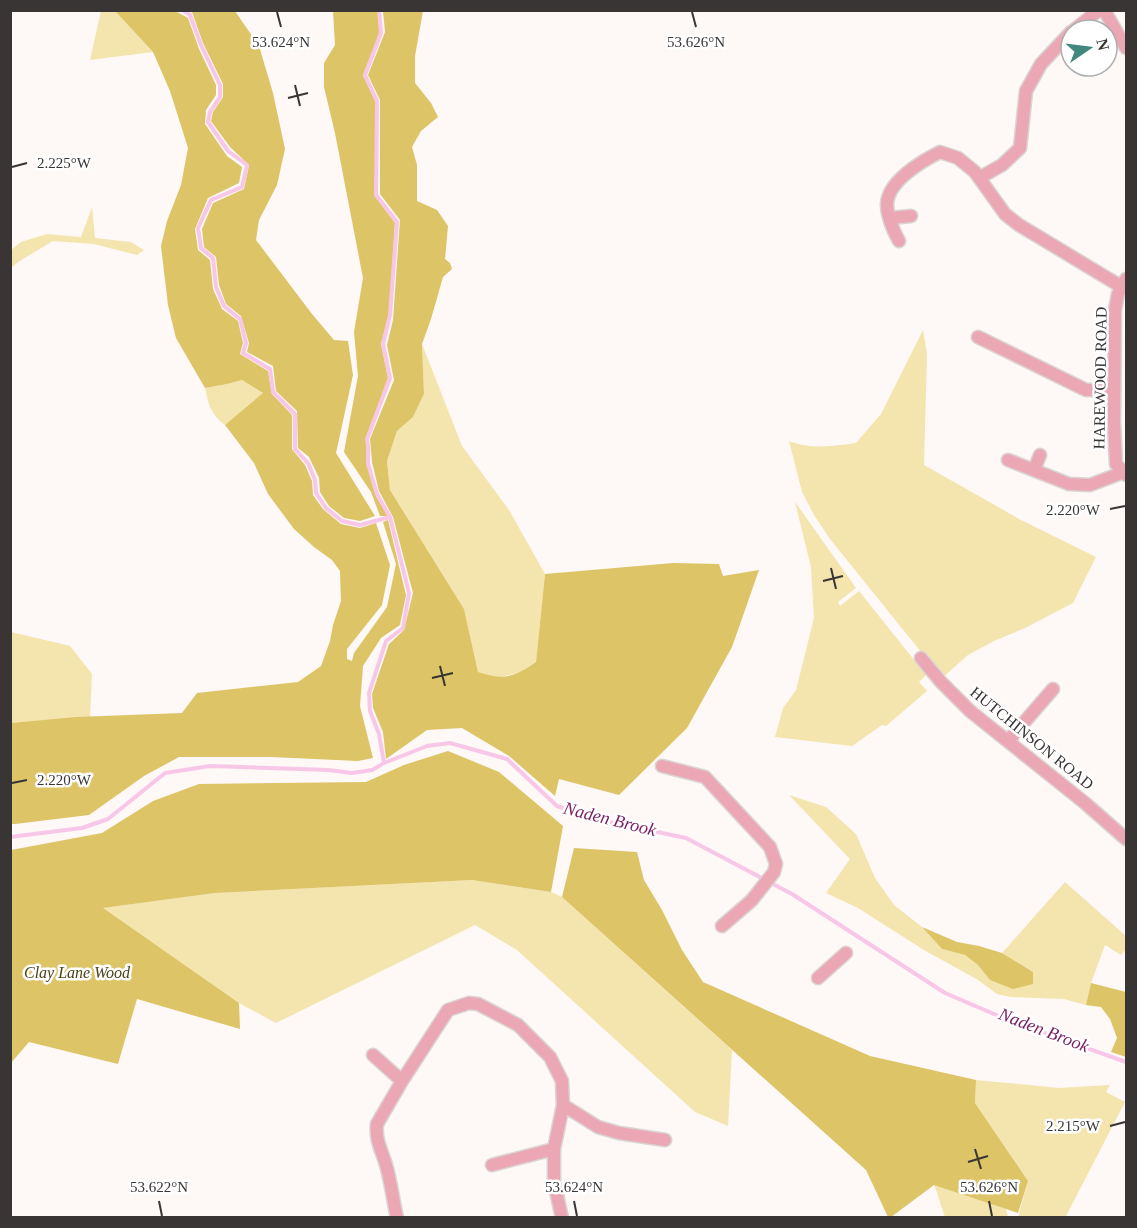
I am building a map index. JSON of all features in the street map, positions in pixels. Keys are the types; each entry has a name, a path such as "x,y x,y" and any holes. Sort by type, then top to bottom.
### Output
{"street":[{"path":"1104,10 1126,48"},
{"path":"979,178 1002,165 1020,148 1026,91 1041,64 1059,45"},
{"path":"899,241 891,225 887,202 895,183 923,160 940,152 958,158 975,172 1005,214 1019,225 1124,283"},
{"path":"890,218 911,216"},
{"name":"HAREWOOD ROAD","path":"1124,283 1118,294 1114,310 1114,390 1116,464 1125,473"},
{"path":"987,338 1086,390 1114,390"},
{"path":"1034,470 1040,455"},
{"path":"1008,460 1069,484 1089,485 1125,473"},
{"name":"HUTCHINSON ROAD","path":"921,658 970,711 1085,803 1126,839"},
{"path":"1008,741 1053,689"},
{"path":"663,766 705,777 770,847 775,868 765,885 752,900 722,926"},
{"path":"818,978 846,953"},
{"path":"397,1218 386,1164 377,1143 377,1124 448,1010 469,1003 478,1004 518,1024 550,1057 562,1081 563,1105 554,1149 555,1182 562,1218"},
{"path":"373,1055 402,1081"},
{"path":"563,1105 598,1127 619,1133 665,1140"},
{"path":"492,1164 554,1149"}],"shaded area":[{"path":"101,11 115,11 153,52 90,60"},
{"path":"92,207 95,238 131,242 144,250 137,255 94,244 53,241 11,268 11,250 21,242 47,234 81,237"},
{"path":"923,330 927,354 924,465 1021,520 1096,557 1073,603 968,655 942,678 830,539 814,515 802,492 789,441 805,446 856,443 881,414"},
{"path":"422,344 462,446 509,510 545,574 536,662 519,673 495,678 478,672 464,609 390,490 387,461 397,431 413,417 424,394"},
{"path":"242,380 264,394 225,425 211,409 205,388"},
{"path":"795,502 856,588 838,602 840,606 859,591 926,675 919,682 927,691 886,726 882,725 852,746 775,737 783,708 796,690 814,618 811,567"},
{"path":"11,632 70,646 92,674 90,717 11,723"},
{"path":"789,795 826,807 856,834 875,878 894,905 922,927 942,949 965,955 978,965 990,980 1033,972 1002,953 1065,882 1126,936 1126,949 1121,955 1105,945 1091,983 1086,1005 1064,999 1010,997 997,994 978,980 924,950 858,908 826,893 850,859"},
{"path":"472,880 551,892 562,897 732,1050 728,1126 695,1112 517,950 475,925 276,1023 239,1003 102,908 215,893"},
{"path":"976,1080 1059,1088 1110,1085 1106,1092 1125,1102 1065,1218 1018,1217 1028,1181 975,1103"},
{"path":"934,1184 1006,1209 1008,1217 945,1217"}],"green space":[{"path":"115,11 175,11 188,18 199,49 216,85 216,95 206,110 205,124 227,156 242,167 239,183 208,198 195,229 198,250 210,260 213,289 222,309 238,321 243,343 240,354 268,371 272,394 292,415 292,449 305,465 312,481 313,495 323,509 341,524 360,528 376,523 390,565 382,605 347,649 347,659 352,661 354,653 387,607 396,564 383,522 388,520 406,595 400,625 381,638 363,666 360,706 373,758 358,761 271,757 179,757 144,776 89,815 10,824 11,723 76,717 182,713 197,693 298,682 321,666 341,601 340,571 332,560 294,529 268,494 254,463 225,425 263,393 242,380 205,388 176,338 168,305 161,246 167,221 181,185 188,148 170,91 153,52"},
{"path":"189,11 235,11 259,46 273,93 285,149 277,185 259,220 256,240 334,340 348,341 353,375 336,453 375,516 360,521 344,518 329,506 320,492 319,478 309,457 298,448 297,411 276,391 273,366 247,352 249,343 241,316 226,304 219,285 216,257 204,247 202,229 213,203 244,189 249,165 230,147 211,121 213,112 223,97 223,84 203,43 192,12"},
{"path":"333,11 378,11 380,33 363,75 375,101 375,196 395,223 389,315 381,344 388,378 366,439 367,465 376,496 388,516 380,516 371,492 344,452 358,376 354,332 363,278 324,87 324,63 335,45"},
{"path":"383,11 423,11 415,56 415,83 431,103 438,117 421,131 412,147 417,165 417,201 437,210 448,226 445,259 450,263 452,269 443,277 422,344 424,394 413,417 397,431 387,461 390,490 464,609 478,672 502,677 509,676 536,662 545,574 673,563 719,564 723,576 759,570 732,647 687,728 619,795 559,779 555,796 509,756 462,728 427,730 386,759 383,732 373,708 372,694 389,644 404,630 413,593 393,517 379,491 372,462 370,439 394,380 387,345 393,320 400,220 380,194 380,100 368,75 385,32"},
{"name":"Clay Lane Wood","path":"448,751 499,772 563,826 551,892 472,880 215,893 103,908 239,1003 240,1029 137,999 118,1064 29,1042 11,1063 11,850 102,833 153,801 199,784 366,782 404,765"},
{"path":"574,848 637,852 644,880 682,950 703,982 870,1056 976,1080 975,1103 1028,1181 1018,1213 934,1185 888,1217 866,1170 562,897"},
{"path":"922,927 957,942 1002,953 1033,972 1033,984 1013,989 990,980 978,965 965,955 942,949"},
{"path":"1091,983 1126,992 1126,1057 1111,1052 1117,1038 1110,1019 1101,1007 1086,1005"}],"waterway":[{"path":"183,10 190,15 220,85 220,97 210,112 208,122 228,151 247,165 242,187 211,200 198,228 201,248 213,258 216,287 224,306 240,319 246,343 243,353 270,369 273,392 295,414 295,449 308,463 315,480 316,493 326,508 342,521 360,525 390,517"},
{"path":"379,10 381,33 365,75 377,101 376,195 397,222 390,315 383,344 390,378 367,439 368,464 377,494 390,517 409,593 403,628 386,641 369,693 370,711 379,734 384,763"},
{"name":"Naden Brook","path":"10,837 82,828 108,819 165,773 210,766 328,770 352,773 372,770 427,746 450,743 507,759 557,806 590,818 686,838 792,894 945,993 1008,1020 1126,1062"}]}
